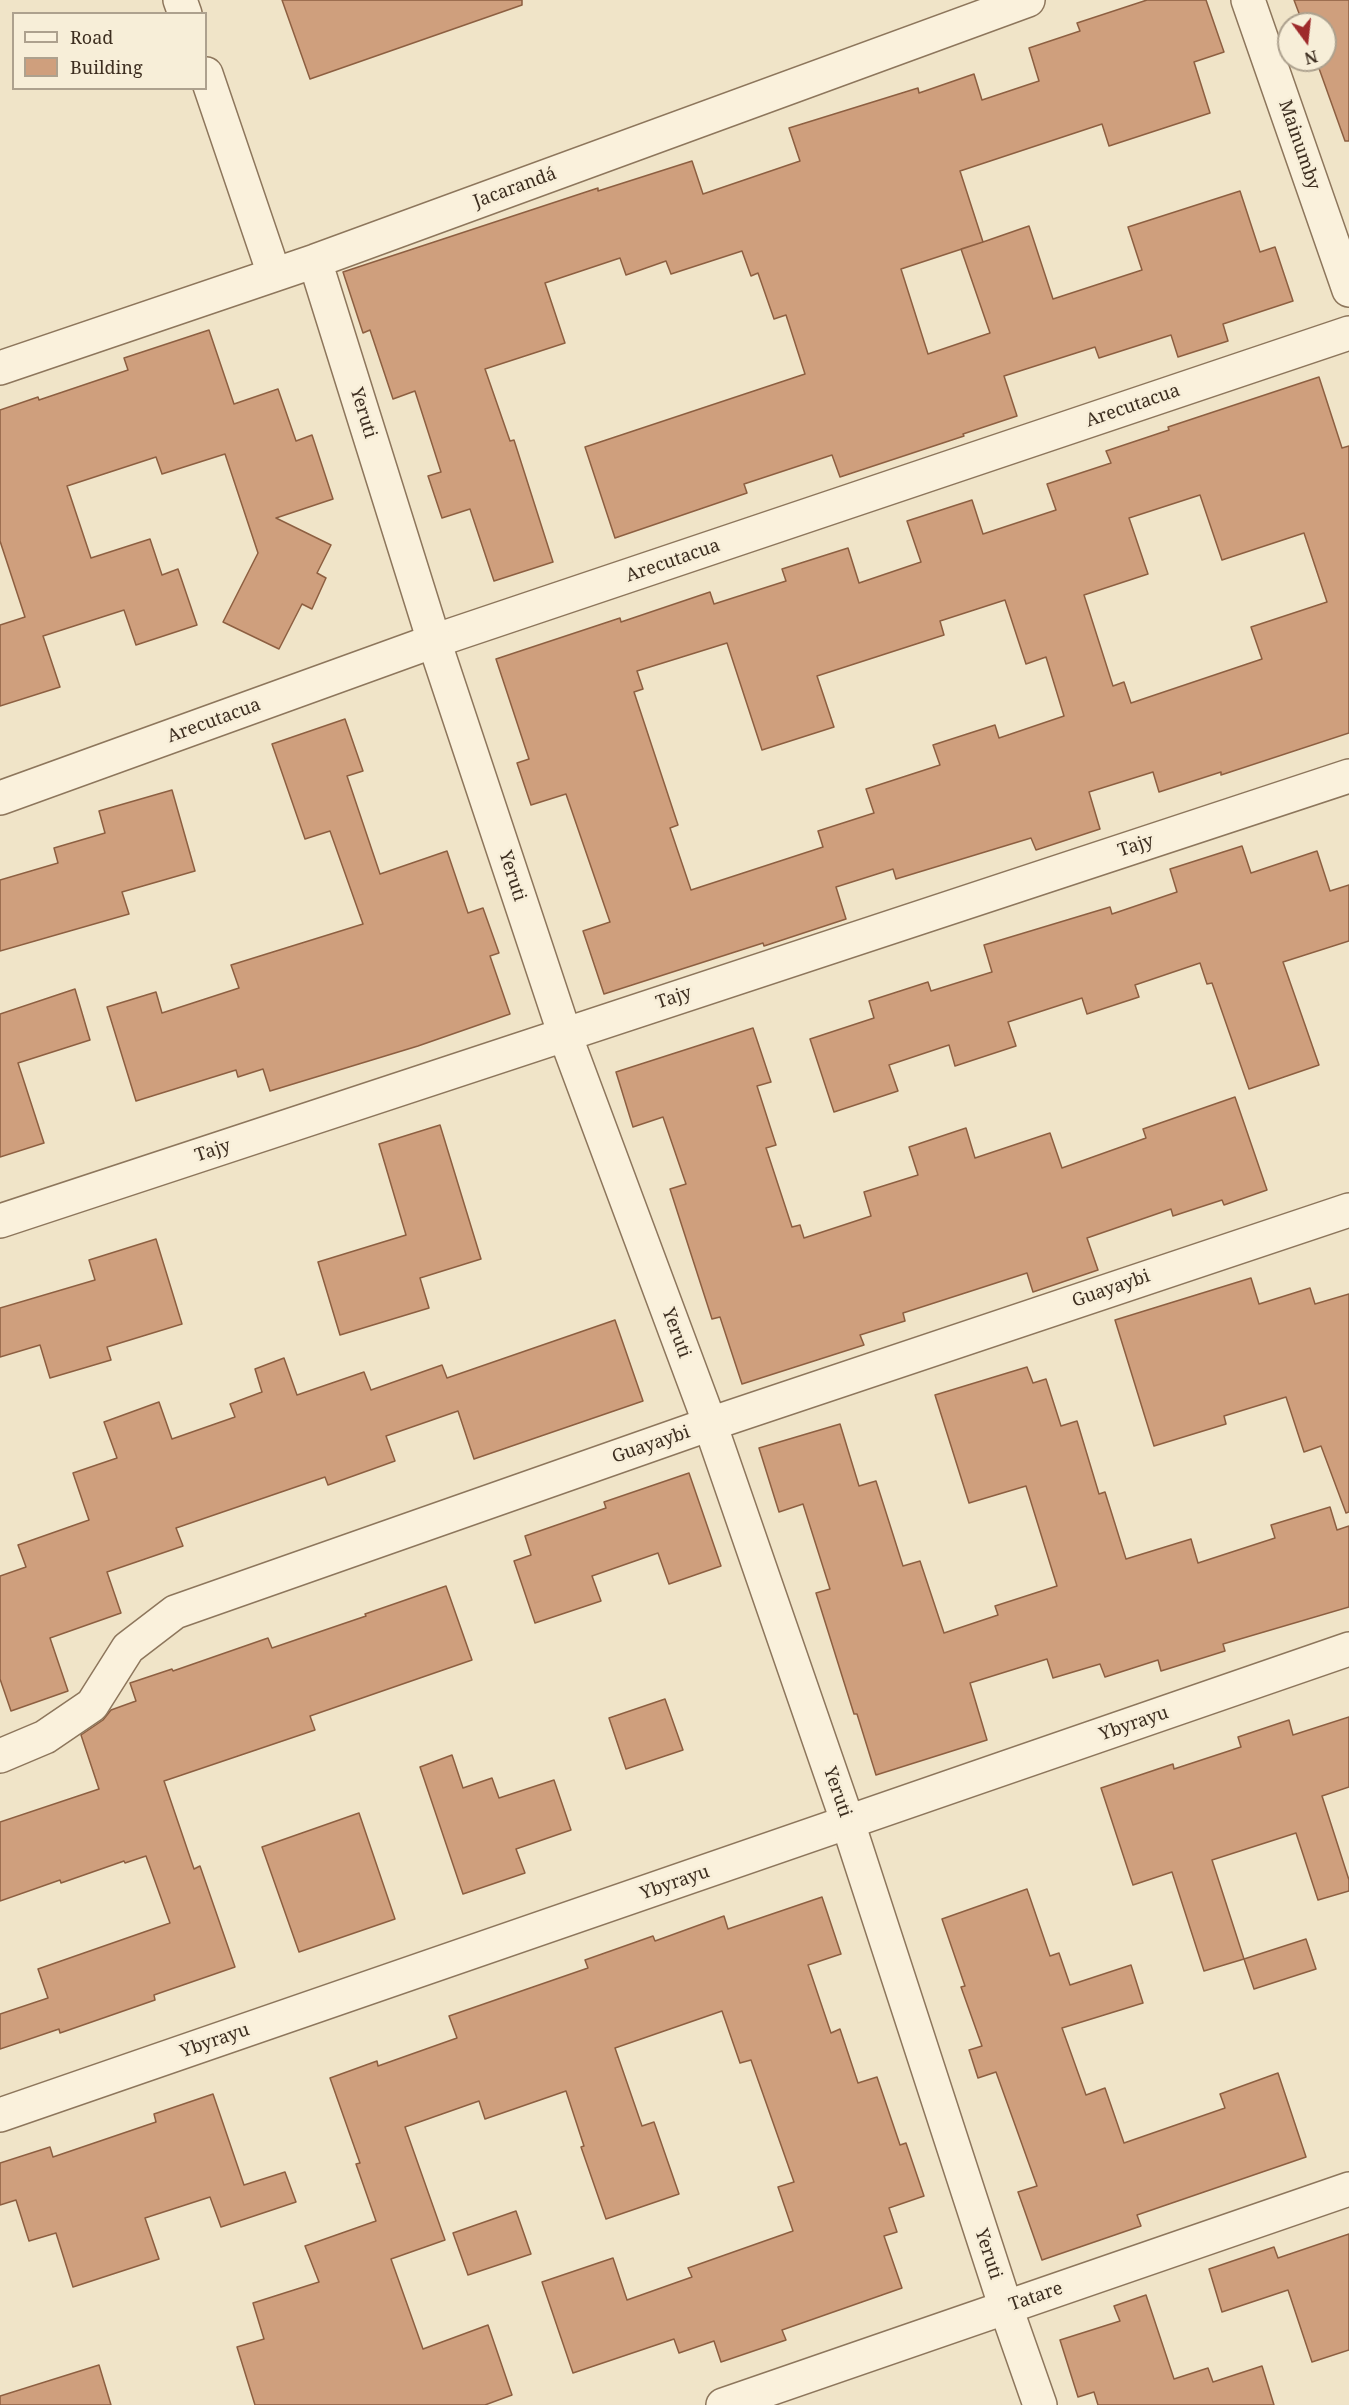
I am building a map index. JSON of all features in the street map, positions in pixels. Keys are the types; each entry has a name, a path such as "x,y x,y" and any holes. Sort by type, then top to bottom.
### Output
{"street":[{"name":"Jacarandá","path":"0,368 315,261 1028,0"},
{"name":"Mainumby","path":"1248,0 1349,290"},
{"path":"207,77 274,274"},
{"name":"Yeruti","path":"315,261 434,641 565,1035 710,1424 848,1823 1006,2308 1040,2405"},
{"name":"Arecutacua","path":"0,798 434,641 1349,333"},
{"name":"Tajy","path":"0,1221 1349,776"},
{"name":"Guayaybi","path":"0,1756 45,1737 92,1705 128,1648 175,1612 710,1424 1349,1210"},
{"name":"Ybyrayu","path":"0,2115 1349,1649"},
{"name":"Tatare","path":"723,2405 1349,2189"}],"building":[{"path":"282,0 522,0 522,5 310,79"},
{"path":"1147,0 1206,0 1224,52 1194,62 1210,113 1109,146 1102,124 960,171 983,242 1029,226 1053,299 1142,270 1128,227 1240,191 1260,252 1275,247 1293,301 1223,324 1228,341 1178,357 1171,335 1099,358 1095,347 1004,376 1017,416 840,477 832,455 744,484 747,493 615,538 585,447 805,374 786,315 774,319 758,273 751,276 742,251 671,274 666,261 626,275 620,258 545,283 565,343 485,369 510,441 514,440 553,562 494,581 470,509 442,518 428,476 441,472 415,391 393,399 370,330 363,333 343,272 598,188 598,191 692,161 703,194 800,161 789,128 918,88 919,93 974,74 982,100 1039,81 1029,48 1080,31 1077,23","holes":["961,249 990,333 928,354 901,269"]},
{"path":"1294,0 1349,0 1349,141 1345,141 1320,72 1337,72 1337,12 1298,12"},
{"path":"209,330 234,404 278,389 296,441 312,435 333,499 276,518 331,545 317,573 326,578 312,609 302,604 279,649 223,622 258,553 225,454 162,474 156,457 67,486 91,558 150,539 162,575 178,569 197,625 136,645 124,610 43,636 60,687 0,706 0,625 25,617 0,541 0,410 38,397 39,400 128,370 124,358"},
{"path":"1319,377 1342,448 1349,446 1349,733 1221,775 1221,772 1159,792 1153,772 1089,792 1100,829 1036,850 1031,838 896,879 893,869 836,887 846,919 604,994 583,931 610,922 566,794 531,805 517,763 529,759 496,659 620,618 621,622 710,592 714,604 786,581 782,569 848,548 859,583 921,562 907,521 972,500 983,534 1056,510 1047,484 1111,463 1106,451 1169,430 1168,427","holes":["1200,495 1222,560 1304,533 1327,602 1251,627 1262,659 1131,703 1124,682 1113,686 1084,595 1148,574 1129,518","1005,600 1026,664 1046,657 1064,716 999,738 995,725 933,745 940,765 866,789 874,813 818,831 823,847 691,890 670,828 678,825 634,692 643,689 637,671 727,643 762,750 834,727 817,676 944,635 940,621"]},
{"path":"345,719 363,771 347,776 380,874 447,851 468,913 483,908 499,953 490,956 510,1014 418,1046 270,1091 263,1069 238,1077 236,1070 136,1101 107,1007 156,992 162,1013 239,988 231,965 363,924 330,831 305,839 272,744"},
{"path":"172,790 195,871 122,892 129,914 0,951 0,880 58,863 54,848 105,833 99,811"},
{"path":"1242,846 1251,873 1317,851 1330,891 1349,885 1349,941 1283,962 1319,1065 1249,1089 1212,983 1207,984 1200,963 1135,985 1139,997 1087,1014 1082,998 1008,1022 1016,1046 955,1066 949,1045 889,1065 898,1091 834,1112 810,1039 874,1018 869,1001 928,982 931,991 992,972 984,945 1110,907 1112,914 1177,892 1170,869"},
{"path":"75,989 90,1040 18,1063 44,1143 0,1157 0,1014"},
{"path":"753,1028 771,1082 757,1086 776,1145 766,1148 792,1227 800,1225 804,1238 871,1216 864,1192 918,1175 909,1147 966,1128 975,1158 1050,1133 1062,1168 1146,1138 1143,1129 1235,1097 1267,1190 1224,1205 1222,1200 1173,1216 1171,1209 1087,1238 1098,1270 1033,1292 1027,1273 903,1313 905,1321 860,1335 864,1345 742,1384 720,1317 712,1319 670,1189 686,1184 663,1117 633,1127 616,1072"},
{"path":"440,1125 481,1259 420,1278 429,1308 340,1335 318,1262 406,1235 379,1144"},
{"path":"156,1239 182,1324 107,1347 111,1360 50,1378 40,1345 0,1357 0,1308 95,1280 89,1260"},
{"path":"1251,1278 1259,1304 1310,1288 1315,1304 1349,1294 1349,1512 1346,1513 1321,1446 1304,1452 1286,1397 1224,1416 1226,1424 1154,1446 1115,1320"},
{"path":"615,1320 643,1401 474,1459 458,1411 386,1436 395,1461 328,1485 325,1477 176,1528 183,1546 107,1572 121,1613 50,1638 68,1691 11,1711 0,1679 0,1576 26,1567 18,1545 89,1520 73,1473 117,1458 104,1422 159,1402 172,1439 235,1417 230,1404 262,1392 255,1369 284,1358 297,1395 364,1372 371,1390 442,1365 447,1378"},
{"path":"1027,1367 1033,1383 1046,1379 1061,1426 1077,1421 1099,1494 1105,1492 1126,1559 1191,1539 1198,1563 1275,1538 1271,1525 1330,1507 1337,1530 1349,1526 1349,1607 1223,1644 1225,1651 1161,1671 1158,1660 1105,1677 1100,1664 1053,1678 1047,1659 970,1683 987,1740 876,1775 816,1593 830,1589 803,1504 779,1512 759,1448 840,1424 859,1486 876,1481 903,1566 920,1561 944,1633 998,1615 995,1606 1057,1586 1026,1486 969,1503 935,1395"},
{"path":"689,1473 721,1566 669,1584 658,1553 592,1576 601,1601 535,1623 514,1561 531,1555 525,1536 606,1508 604,1502"},
{"path":"446,1586 472,1660 310,1716 315,1730 164,1781 194,1869 200,1866 235,1967 154,1995 155,2000 60,2033 59,2029 0,2049 0,2014 48,1998 38,1969 170,1923 146,1856 125,1863 124,1861 61,1883 60,1880 0,1901 0,1822 99,1789 81,1735 103,1720 111,1710 136,1701 130,1683 172,1669 173,1671 268,1638 272,1648"},
{"path":"665,1699 683,1750 626,1769 609,1718"},
{"path":"1349,1717 1349,1787 1322,1796 1349,1880 1349,1891 1318,1900 1296,1833 1212,1860 1244,1959 1204,1971 1172,1872 1133,1885 1101,1788 1173,1764 1174,1769 1241,1747 1238,1737 1289,1720 1293,1735"},
{"path":"452,1755 463,1788 492,1778 499,1798 554,1780 571,1830 516,1849 525,1873 463,1894 420,1767"},
{"path":"359,1813 395,1919 299,1952 262,1847"},
{"path":"1027,1889 1050,1956 1059,1953 1070,1985 1131,1965 1143,2003 1062,2028 1086,2095 1105,2088 1124,2143 1225,2108 1220,2094 1278,2073 1306,2157 1137,2215 1141,2226 1042,2260 1018,2192 1037,2186 996,2072 978,2078 969,2050 982,2046 961,1987 965,1986 942,1919"},
{"path":"822,1897 841,1954 808,1965 831,2033 840,2029 858,2083 877,2077 900,2145 906,2143 924,2196 889,2208 897,2232 884,2236 902,2288 782,2330 786,2340 721,2362 714,2341 679,2353 674,2339 573,2373 542,2282 613,2258 627,2300 692,2277 688,2268 793,2231 778,2187 794,2182 751,2060 740,2063 722,2011 615,2048 642,2126 654,2122 679,2194 606,2219 581,2147 584,2146 566,2091 485,2119 479,2101 405,2127 445,2240 391,2259 423,2349 488,2325 512,2395 485,2405 255,2405 237,2347 264,2339 253,2303 319,2282 305,2246 376,2221 356,2164 360,2163 330,2078 377,2061 378,2066 457,2038 449,2016 588,1968 585,1960 653,1936 655,1941 724,1916 728,1929"},
{"path":"1306,1939 1316,1969 1254,1989 1244,1959"},
{"path":"213,2094 244,2185 285,2172 296,2202 221,2227 210,2197 145,2218 159,2259 73,2287 56,2233 29,2241 16,2200 0,2205 0,2163 50,2147 53,2157 156,2122 154,2114"},
{"path":"516,2211 531,2254 468,2275 453,2233"},
{"path":"1349,2234 1349,2350 1312,2362 1288,2290 1222,2312 1209,2269 1274,2247 1278,2258"},
{"path":"1146,2295 1174,2379 1208,2368 1213,2382 1262,2366 1274,2405 1098,2405 1094,2392 1078,2397 1060,2340 1120,2321 1114,2306"},
{"path":"99,2365 111,2405 0,2405 0,2396"}]}
